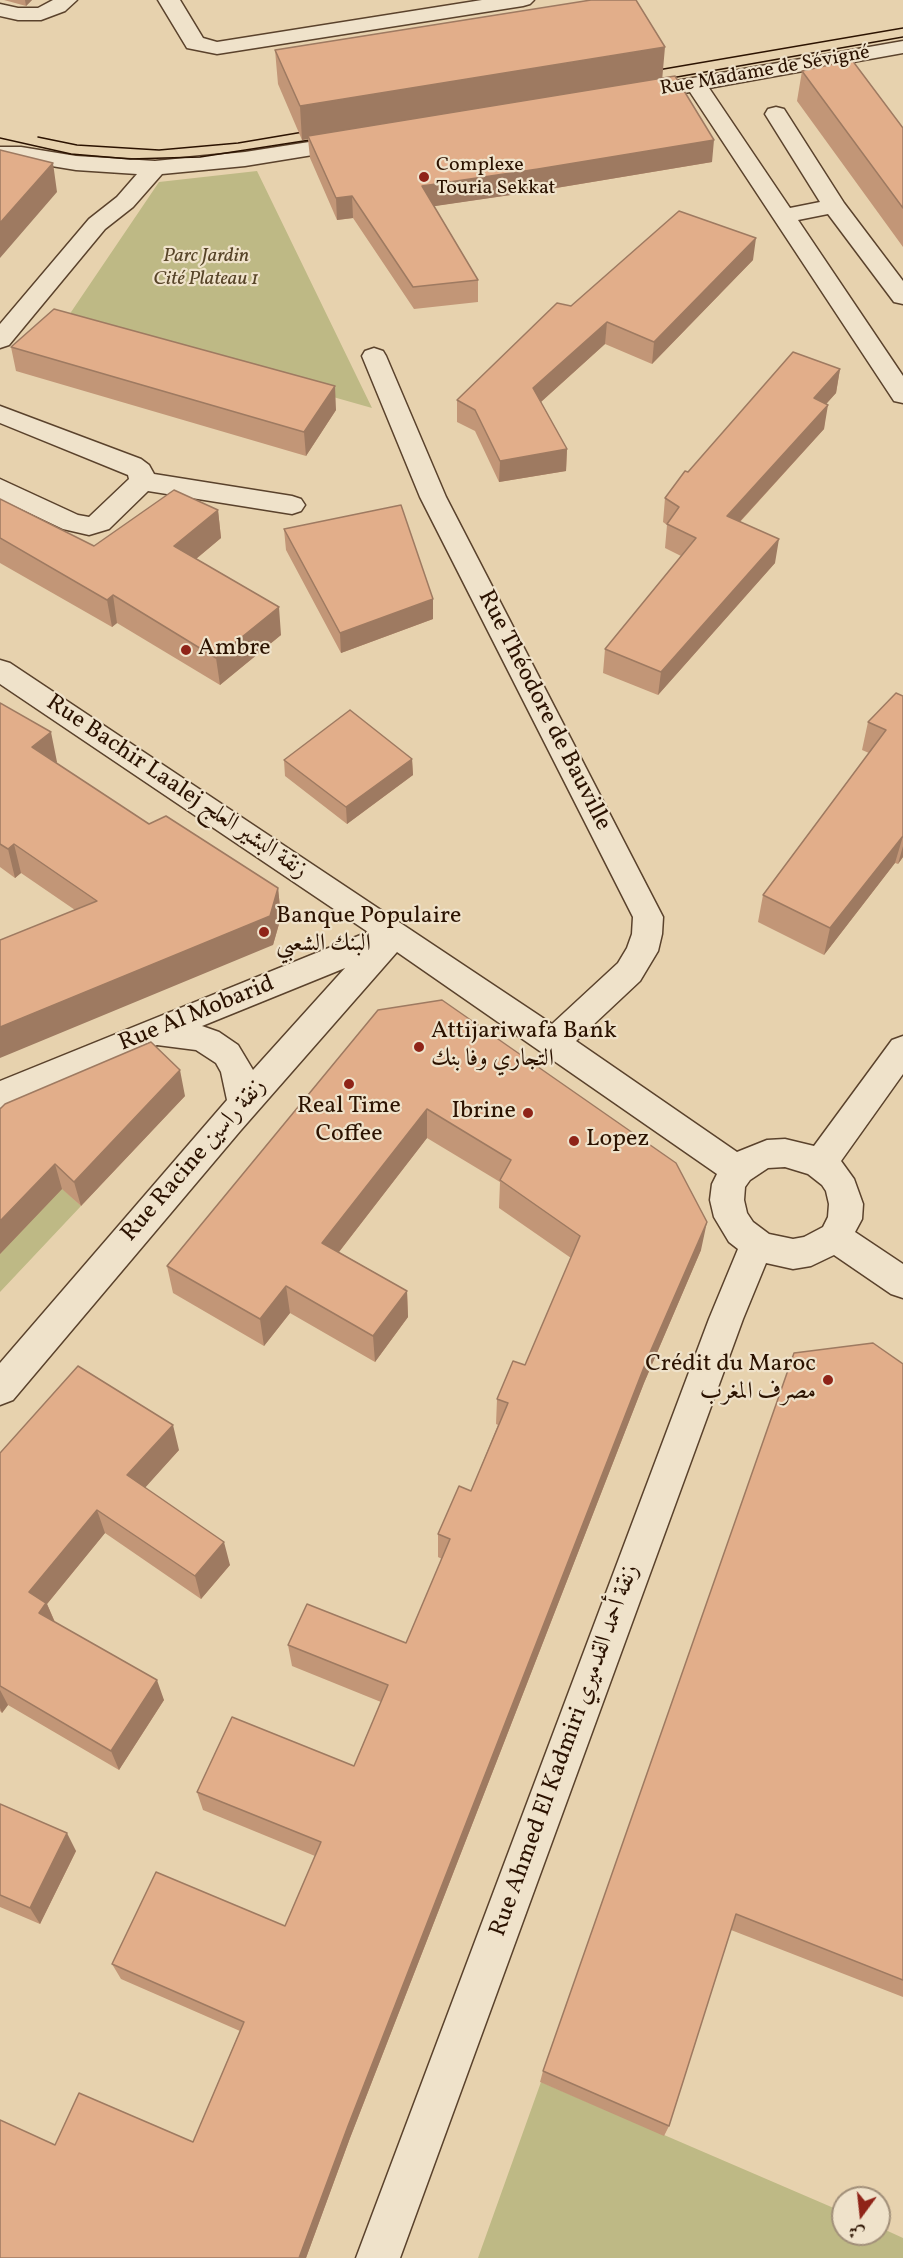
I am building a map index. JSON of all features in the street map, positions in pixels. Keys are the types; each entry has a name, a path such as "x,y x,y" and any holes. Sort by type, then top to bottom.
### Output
{"street":[{"path":"0,10 18,14 41,14 58,7 66,0"},
{"path":"169,0 195,43 216,48 523,0"},
{"name":"Rue Madame de Sévigné","path":"614,98 903,47"},
{"path":"696,85 903,395"},
{"path":"776,114 834,206 903,297"},
{"path":"11,154 123,168 155,168 245,159 369,139"},
{"path":"48,159 103,189 106,198 97,224"},
{"path":"0,339 97,224 125,202 155,168"},
{"path":"783,216 834,206"},
{"path":"881,363 903,349"},
{"name":"Rue Théodore de Bauville","path":"374,356 433,497 648,917 647,934 642,951 629,972 554,1042"},
{"path":"0,414 132,465 140,471 142,481"},
{"path":"0,488 72,523 89,526 100,523 142,481"},
{"path":"142,481 292,506"},
{"name":"Rue Bachir Laalej زنقة البشير العلج","path":"0,670 554,1042 738,1170"},
{"name":"Rue Al Mobarid","path":"0,1095 393,935"},
{"name":"Rue Racine زنقة راسين","path":"0,1389 244,1104 393,935"},
{"path":"156,1032 196,1036 227,1054 237,1070 244,1104"},
{"path":"820,1164 903,1049"},
{"path":"785,1153 803,1156 820,1164 834,1174 842,1189 846,1204 845,1218 835,1237 811,1251 793,1254 774,1251 757,1244 741,1232 731,1216 727,1200 729,1184 738,1170 751,1160 767,1154 785,1153"},
{"path":"835,1237 903,1282"},
{"name":"Rue Ahmed El Kadmiri زنقة أحمد القدميري","path":"378,2258 722,1330 757,1244"}],"green space":[{"name":"Parc Jardin Cité Plateau 1","path":"257,171 372,408 65,321 159,182"},
{"path":"3,1133 81,1206 0,1292 0,1254"},
{"path":"541,2082 831,2207 831,2246 891,2246 891,2232 903,2238 903,2258 478,2258"}],"building":[{"path":"591,0 636,0 665,47 300,106 275,50"},
{"path":"852,60 903,128 903,208 802,71"},
{"path":"675,76 714,140 422,186 478,280 413,287 352,196 336,198 308,136"},
{"path":"0,150 53,163 0,223"},
{"path":"679,211 756,238 654,342 607,322 533,388 567,449 500,461 475,410 457,400 557,303 571,306"},
{"path":"54,309 335,386 304,432 11,347"},
{"path":"793,352 840,369 814,398 828,405 727,516 779,539 661,672 605,649 696,538 667,524 679,507 665,498 685,471 688,472"},
{"path":"174,490 218,510 174,546 279,607 216,658 113,595 107,600 0,538 0,499 94,546"},
{"path":"401,505 433,599 340,633 284,529"},
{"path":"896,693 903,696 903,836 830,928 763,895 886,730 868,722"},
{"path":"0,703 51,732 32,747 149,824 166,816 278,888 270,916 0,1027 0,940 97,901 14,844 8,849 0,844"},
{"path":"350,710 412,759 346,807 284,760"},
{"path":"442,1000 676,1163 707,1222 648,1357 348,2126 299,2258 0,2258 0,2120 55,2145 79,2093 193,2142 244,2022 112,1964 156,1872 285,1926 321,1842 197,1792 232,1717 354,1766 388,1685 288,1645 307,1604 406,1643 450,1539 438,1534 459,1486 471,1491 508,1403 497,1399 513,1361 525,1365 580,1236 500,1180 511,1160 427,1109 322,1243 407,1291 373,1336 286,1286 260,1319 167,1266 378,1010"},
{"path":"151,1042 180,1070 74,1182 55,1164 0,1221 0,1109 5,1104"},
{"path":"873,1343 903,1364 903,1980 736,1914 669,2126 543,2071 794,1353"},
{"path":"78,1366 173,1425 127,1475 224,1542 195,1576 97,1510 29,1592 46,1603 39,1613 157,1680 111,1751 0,1686 0,1453"},
{"path":"0,1804 67,1833 30,1908 0,1895"}],"tram line":[{"path":"646,72 903,28"},
{"path":"660,80 903,37"},
{"path":"38,137 77,145 159,150 238,143 315,130"},
{"path":"0,138 71,154 130,159 200,157 323,138"}],"place":[{"name":"Complexe Touria Sekkat","path":"424,177"},
{"name":"Ambre","path":"186,650"},
{"name":"Banque Populaire البنك الشعبي","path":"264,932"},
{"name":"Attijariwafa Bank التجاري وفا بنك","path":"419,1047"},
{"name":"Real Time Coffee","path":"349,1084"},
{"name":"Ibrine","path":"528,1113"},
{"name":"Lopez","path":"574,1141"},
{"name":"Crédit du Maroc مصرف المغرب","path":"828,1380"}]}
